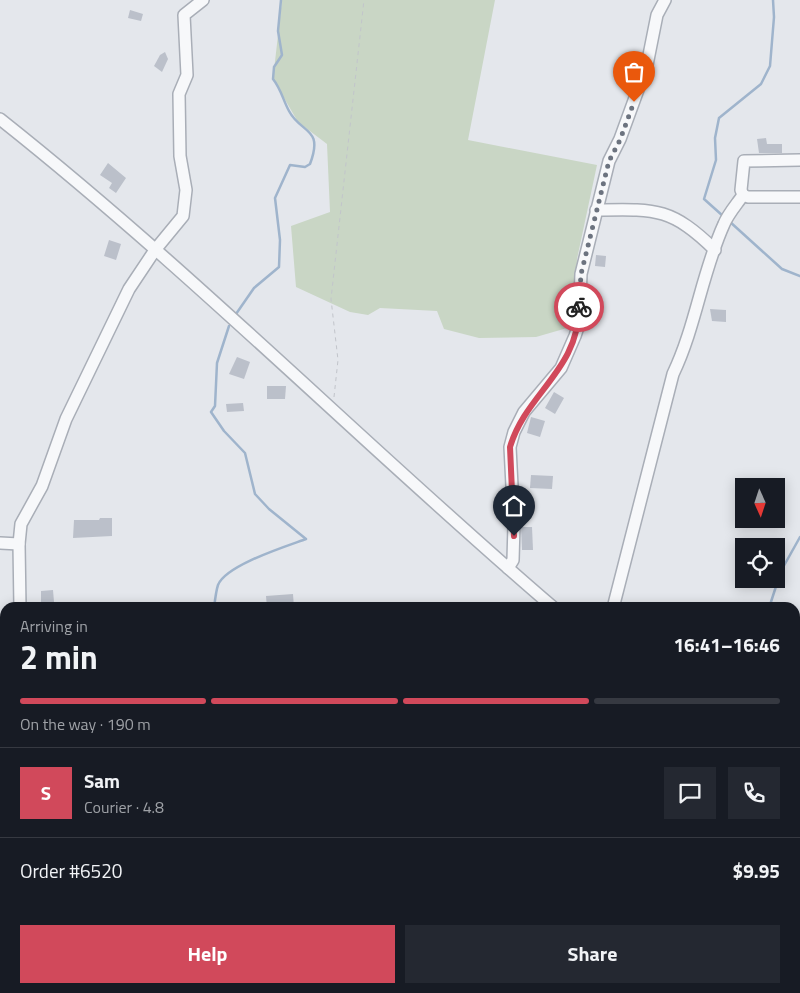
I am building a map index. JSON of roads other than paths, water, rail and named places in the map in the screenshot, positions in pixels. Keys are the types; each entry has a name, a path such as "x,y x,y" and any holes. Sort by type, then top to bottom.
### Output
{"street":[{"path":"20,602 19,544 21,524 42,486 66,419 129,289 155,250 183,216 186,190 180,156 179,94 186,75 184,15 202,0"},
{"path":"508,568 513,560 514,524 510,447 514,432 524,412 561,368 575,336 579,324 581,274 609,161 620,140 647,65 658,14 665,0"},
{"path":"0,119 54,162 155,250 547,602"},
{"path":"744,195 741,190 744,161 800,160"},
{"path":"744,195 800,198"},
{"path":"615,602 673,374 680,359 707,266 726,220 744,195"},
{"path":"596,210 641,209 668,214 693,229 715,250"},
{"path":"0,543 19,544"}],"waterway":[{"path":"236,314 254,288 279,267 280,240 275,198 290,165 305,167 310,164 314,152 313,137 289,111 273,79 274,67 282,55 278,31 281,0"},
{"path":"723,216 704,199 716,160 715,138 719,118 761,84 770,66 774,17 773,0"},
{"path":"729,221 782,269 800,276"},
{"path":"215,602 218,585 232,570 272,551 306,539 269,509 255,494 245,453 224,431 211,412 215,406 217,363 229,326"},
{"path":"771,602 781,571 800,537"}]}
